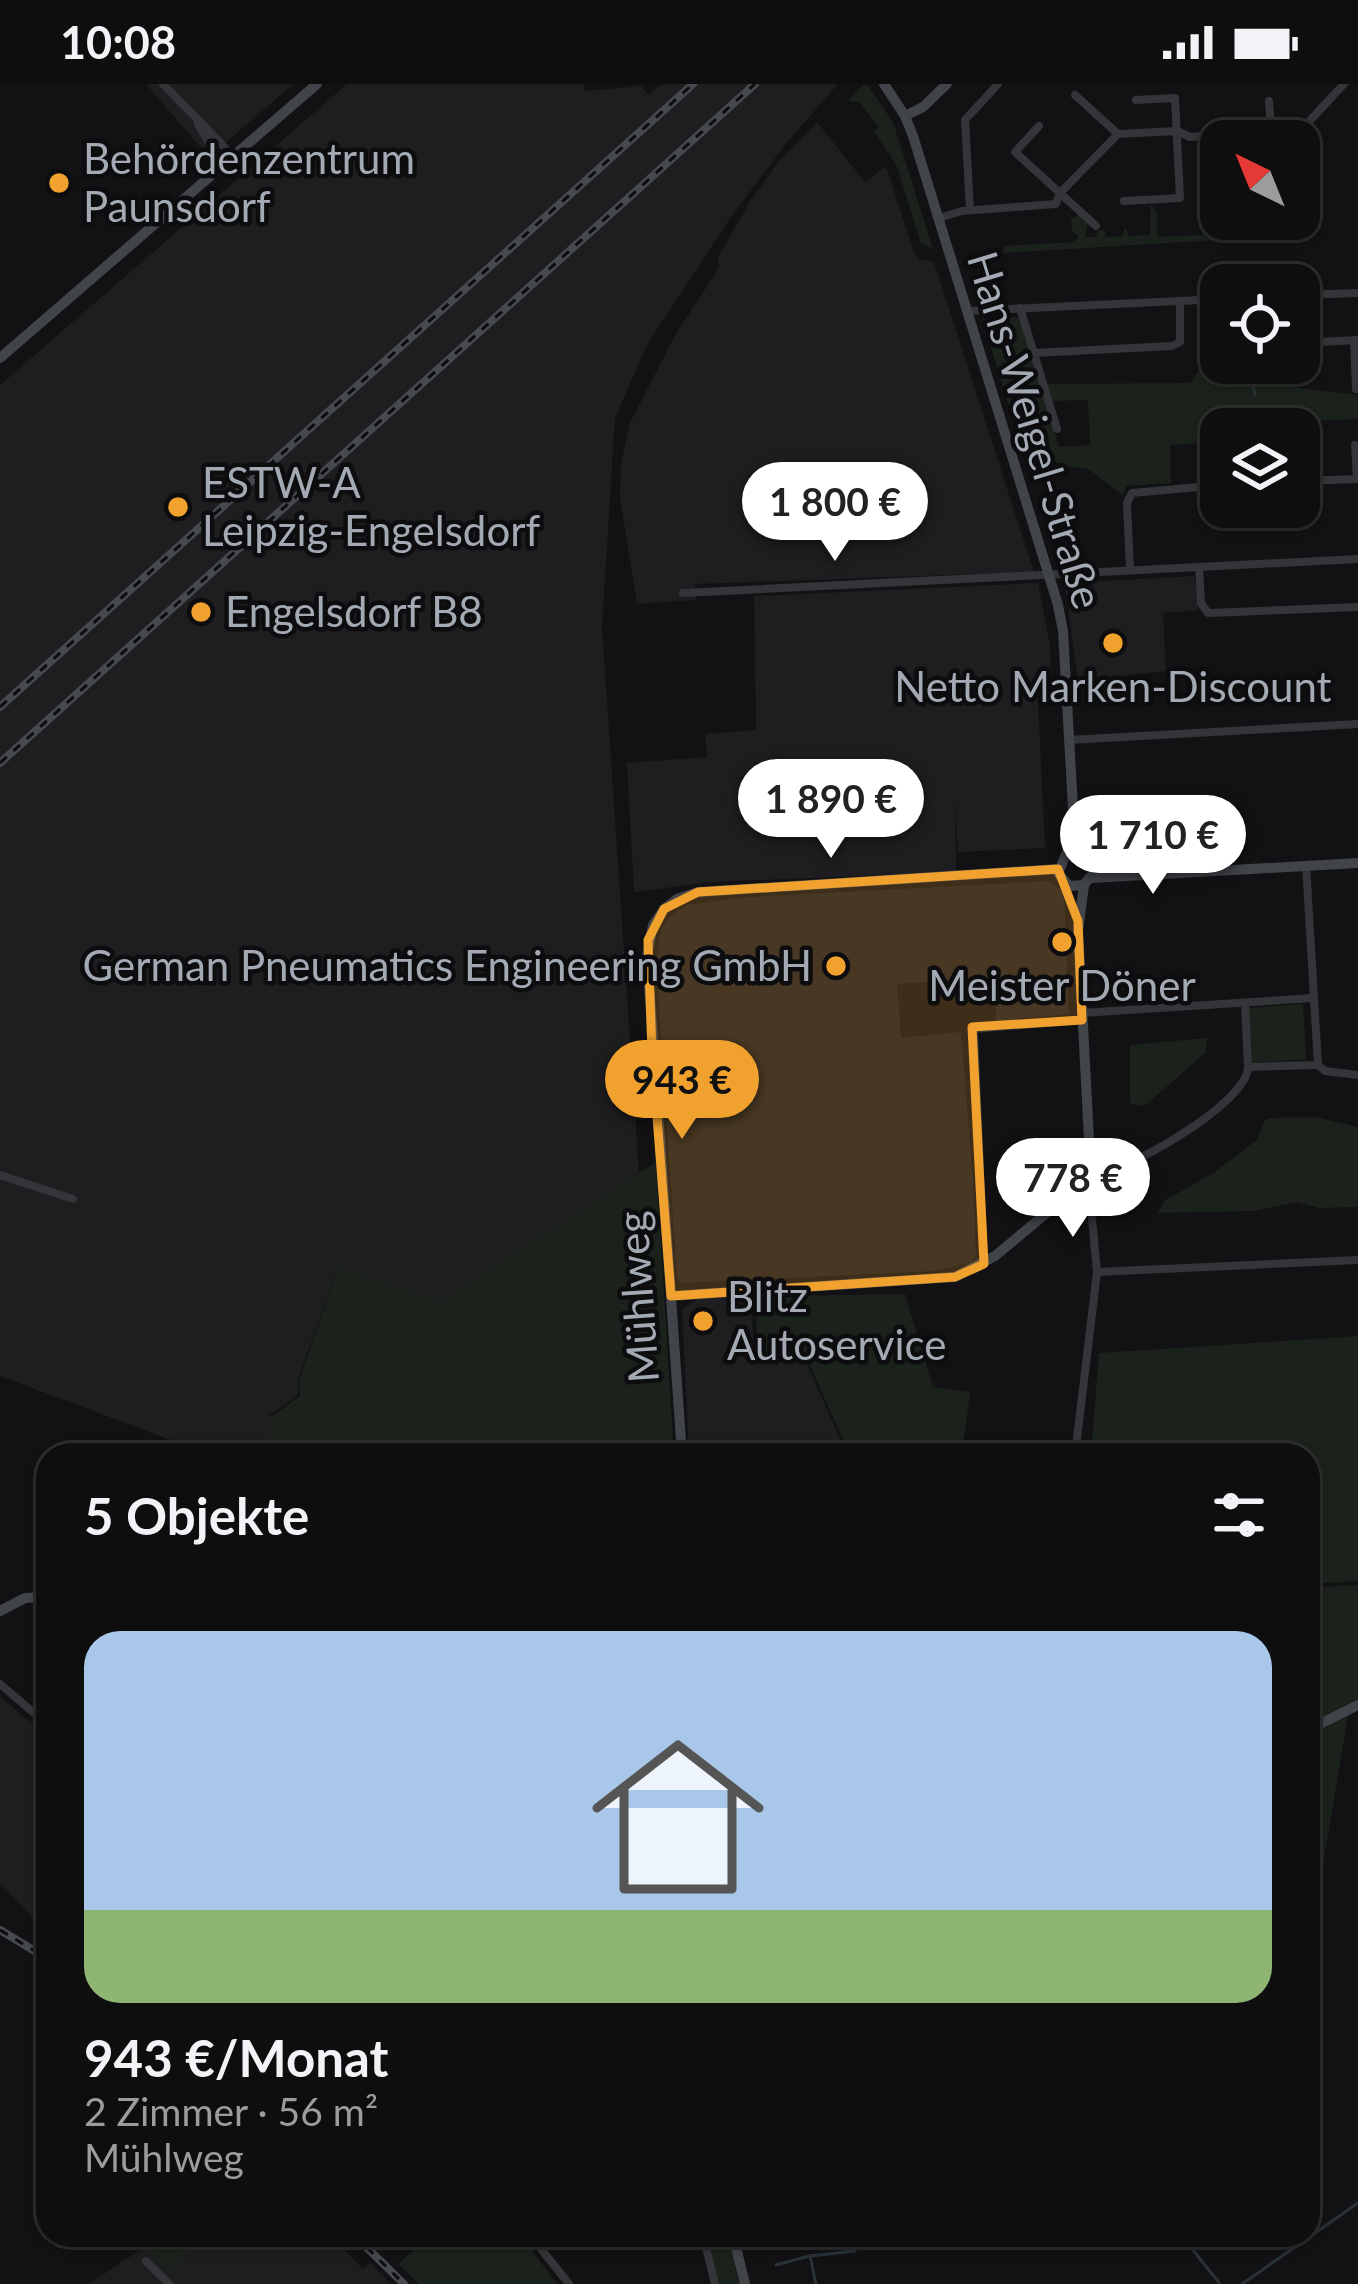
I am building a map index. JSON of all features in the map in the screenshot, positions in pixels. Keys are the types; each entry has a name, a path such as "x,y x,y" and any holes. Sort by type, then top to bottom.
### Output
{"street":[{"path":"163,84 197,122 222,165"},
{"path":"0,358 317,84"},
{"name":"Hans-Weigel-Straße","path":"884,84 905,116 1063,631 1073,808 1066,855"},
{"path":"905,116 946,84"},
{"path":"1310,120 1344,84"},
{"path":"970,210 965,120 992,86"},
{"path":"1075,95 1118,134"},
{"path":"1124,201 1180,198 1175,98 1136,100"},
{"path":"1269,101 1270,120"},
{"path":"197,122 207,126 232,156"},
{"path":"1040,126 1016,152 1096,226"},
{"path":"938,219 970,210 1056,204 1060,193 1118,134 1177,131 1200,137"},
{"path":"1320,295 1358,293"},
{"path":"966,311 1200,300"},
{"path":"1034,353 1172,346 1182,334 1180,301"},
{"path":"1020,308 1057,429"},
{"path":"1320,342 1356,340 1355,389"},
{"path":"1320,480 1358,478 1354,445"},
{"path":"1130,570 1127,503 1132,493 1200,487"},
{"path":"683,593 1358,559"},
{"path":"1199,567 1202,603 1208,613 1358,607"},
{"path":"1069,740 1358,724"},
{"name":"Hans-Weigel-Straße","path":"1073,808 1088,859"},
{"path":"1078,921 1058,869 1066,855 1206,869"},
{"path":"1077,1443 1097,1272 1088,1176 1078,921 1088,859"},
{"path":"1066,885 1206,869 1358,863"},
{"path":"1306,865 1318,1065"},
{"name":"Mühlweg","path":"681,1443 649,991 648,940 664,909 698,892 1058,869"},
{"path":"984,1264 974,1029 1313,998"},
{"path":"671,1295 955,1277 984,1264 1088,1176 1118,1171 1192,1126 1243,1082 1247,1066 1244,1003"},
{"path":"1247,1066 1318,1065 1325,1071 1358,1075"},
{"path":"0,1175 74,1199"},
{"path":"1097,1272 1358,1260"},
{"path":"0,1611 36,1598"},
{"path":"0,1684 36,1715"},
{"path":"1320,1724 1358,1705"},
{"path":"540,2247 569,2284"},
{"path":"707,2247 715,2284"},
{"path":"736,2247 745,2284"},
{"path":"146,2261 170,2284"}],"highlighted area":[{"path":"1058,869 1078,921 1082,1020 972,1027 984,1264 955,1277 671,1296 648,940 664,909 698,892"}],"shaded area":[{"path":"146,84 293,84 209,157"},
{"path":"347,84 584,84 585,91 641,86 649,95 662,84 838,84 731,217 648,343 615,418 602,627 639,1173 440,1301 338,1266 298,1380 298,1395 269,1416 269,1443 179,1443 0,1376 0,385"},
{"path":"863,85 893,122 933,249 921,243 896,164 874,132 879,127 859,102 848,101"},
{"path":"817,122 865,182 886,166 914,253 934,262 1034,572 695,584 696,600 637,604 620,498 630,423 675,335 719,268 718,257 749,203 779,161"},
{"path":"1151,204 1157,214 1157,237 1200,235 1200,240 1217,240 1003,253 1004,246 1073,242 1079,237 1072,231 1071,219 1078,215 1088,223 1085,237 1096,237 1098,230 1105,230 1106,237 1123,236 1124,229 1128,236 1150,235"},
{"path":"1019,317 1059,447 1090,445 1088,400 1051,401 1046,384 1190,383 1200,370 1200,384 1275,384 1358,395 1358,419 1320,421 1320,408 1200,408 1200,443 1170,445 1171,483 1126,486 1123,495 1088,469 1064,466 1021,445 982,319"},
{"path":"1194,576 1199,610 1163,613 1166,671 1078,680 1065,586"},
{"path":"1038,583 1051,679 1037,680 1045,848 958,852 955,800 956,872 712,882 634,892 627,763 707,757 705,734 756,730 754,596"},
{"path":"1050,881 1064,893 1069,1014 996,1021 995,978 897,984 901,1038 961,1032 973,1180 976,1255 971,1262 935,1271 682,1283 677,1278 656,960 661,930 669,917 687,905 749,897"},
{"path":"1303,1004 1306,1059 1251,1063 1247,1008"},
{"path":"1207,1038 1206,1052 1147,1104 1130,1103 1130,1045"},
{"path":"1316,1117 1358,1127 1358,1207 1319,1208 1297,1202 1253,1211 1158,1213 1164,1201 1213,1173 1258,1139 1264,1121"},
{"path":"656,1162 673,1443 269,1443 269,1418 300,1396 299,1381 338,1266 440,1301"},
{"path":"750,1294 755,1364 805,1359 842,1443 688,1443 682,1309 699,1298"},
{"path":"905,1294 933,1387 970,1392 964,1443 845,1443 806,1357 759,1361 755,1296"},
{"path":"1358,1336 1358,1581 1320,1583 1320,1443 1092,1443 1099,1353"},
{"path":"1358,1585 1358,1699 1350,1703 1320,1884 1320,1587"},
{"path":"0,1696 36,1728 36,1920 0,1885"},
{"path":"144,2247 342,2247 363,2269 370,2263 391,2284 89,2284"},
{"path":"150,2247 193,2247 168,2271 146,2250"},
{"path":"417,2247 529,2247 557,2284 419,2284 398,2264"},
{"path":"710,2247 731,2247 739,2284 719,2284"}],"waterway":[{"path":"1253,386 1255,394"},
{"path":"1320,2230 1358,2203"},
{"path":"816,2284 810,2256 858,2247"},
{"path":"1191,2247 1220,2284"},
{"path":"1242,2284 1295,2247"},
{"path":"776,2265 809,2256"}],"railway":[{"path":"0,707 693,84"},
{"path":"0,763 755,84"},
{"path":"0,1930 36,1952"},
{"path":"366,2247 404,2284"}],"place":[{"name":"Behördenzentrum Paunsdorf","path":"59,183"},
{"name":"ESTW-A Leipzig-Engelsdorf","path":"178,507"},
{"name":"Engelsdorf B8","path":"201,612"},
{"name":"Netto Marken-Discount","path":"1113,643"},
{"name":"Meister Döner","path":"1062,942"},
{"name":"German Pneumatics Engineering GmbH","path":"836,966"},
{"name":"Blitz Autoservice","path":"703,1321"}]}
